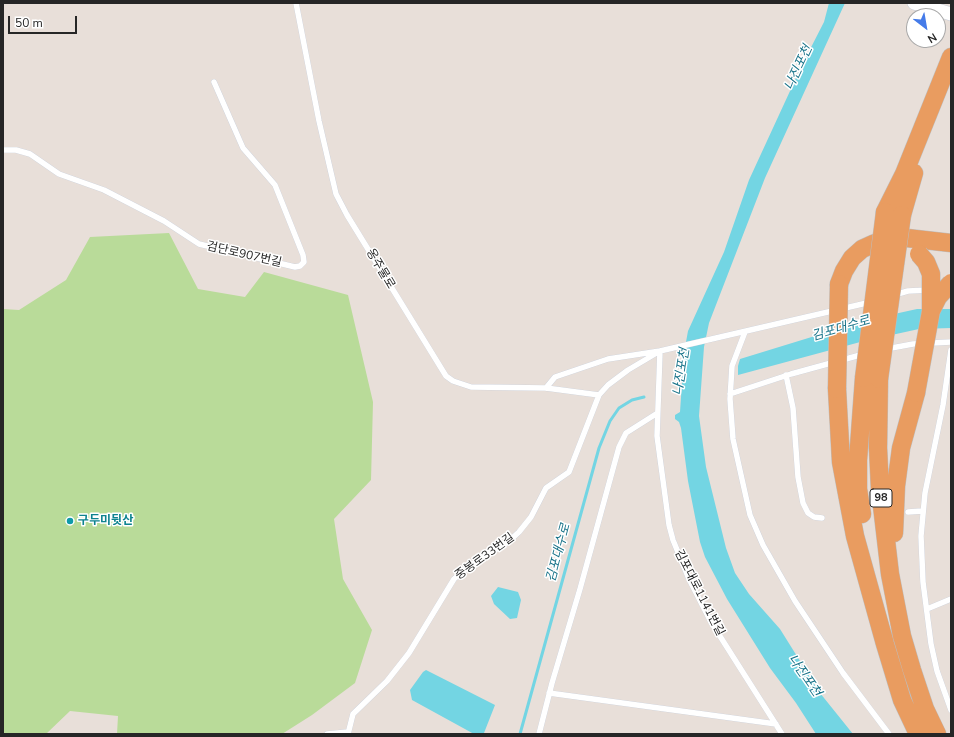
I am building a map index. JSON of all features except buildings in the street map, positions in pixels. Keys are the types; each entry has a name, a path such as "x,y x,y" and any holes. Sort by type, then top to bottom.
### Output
{"highway":[{"path":"893,213 904,174 951,57"},
{"path":"893,213 914,173 951,81"},
{"name":"98","path":"893,213 871,378 858,460 858,489 875,606 902,700 918,734"},
{"path":"875,606 855,536 841,462 837,389 839,284 844,271 852,258 862,249 888,238 907,238 951,243"},
{"path":"888,238 913,247 926,262 931,274 931,311 916,393 901,448 896,486 894,536 898,616"},
{"path":"931,311 938,297 951,283"},
{"name":"98","path":"871,378 878,448 883,524 890,574 902,636 925,709 937,734"}],"street":[{"path":"914,3 951,14"}],"lane":[{"name":"옹주물로","path":"296,3 319,121 336,194 347,215 446,376 461,385 483,388 546,388 599,395"},
{"name":"검단로907번길","path":"3,150 16,150 30,154 59,174 104,190 164,220 199,244 295,267 300,266 304,262 303,255 275,185 243,148 214,82"},
{"path":"546,388 555,377 608,359 668,350 846,308 908,291 922,290 951,292"},
{"path":"745,332 732,366 730,394 733,438 750,515 763,545 784,582 834,660 889,734"},
{"path":"730,394 786,375 883,349 913,344 951,342"},
{"path":"951,350 943,405 922,511 921,556 930,638 936,664 951,710"},
{"path":"599,395 608,385 628,370 660,351"},
{"name":"김포대로1141번길","path":"660,351 656,414 658,453 669,525 678,556 714,627 782,734"},
{"path":"786,375 794,408 798,477 803,503 808,513 814,517 822,518"},
{"name":"중봉로33번길","path":"348,733 353,714 387,681 409,653 454,579 508,542 519,532 531,517 546,488 569,472 599,395"},
{"path":"539,734 549,693 619,447 626,433 656,414"},
{"path":"908,512 922,511"},
{"path":"927,609 951,599"},
{"path":"549,693 776,724"},
{"path":"327,734 348,733"}],"green space":[{"path":"169,233 198,289 245,297 264,272 348,295 373,402 371,480 334,519 343,579 372,630 355,683 312,715 282,734 117,734 118,716 70,711 46,734 3,734 3,309 19,310 66,280 90,237"}],"water":[{"name":"나진포천","path":"829,3 845,3 765,178 709,323 704,347 699,416 706,467 726,548 735,573 749,594 780,629 820,693 853,734 816,734 796,703 770,668 727,599 705,557 700,542 688,481 681,428 679,422 675,419 675,415 680,412 684,353 688,331 724,252 749,180 802,65 824,22"},
{"path":"917,309 951,309 951,328 919,329 864,341 738,375 740,359 867,320"},
{"path":"498,587 518,592 521,600 517,618 510,619 494,604 491,596"},
{"path":"426,670 495,705 484,733 474,734 412,700 410,690"}],"waterway":[{"name":"김포대수로","path":"520,734 599,448 610,421 619,408 632,400 644,397"}],"place":[{"name":"구두미뒷산","path":"70,521"}]}
